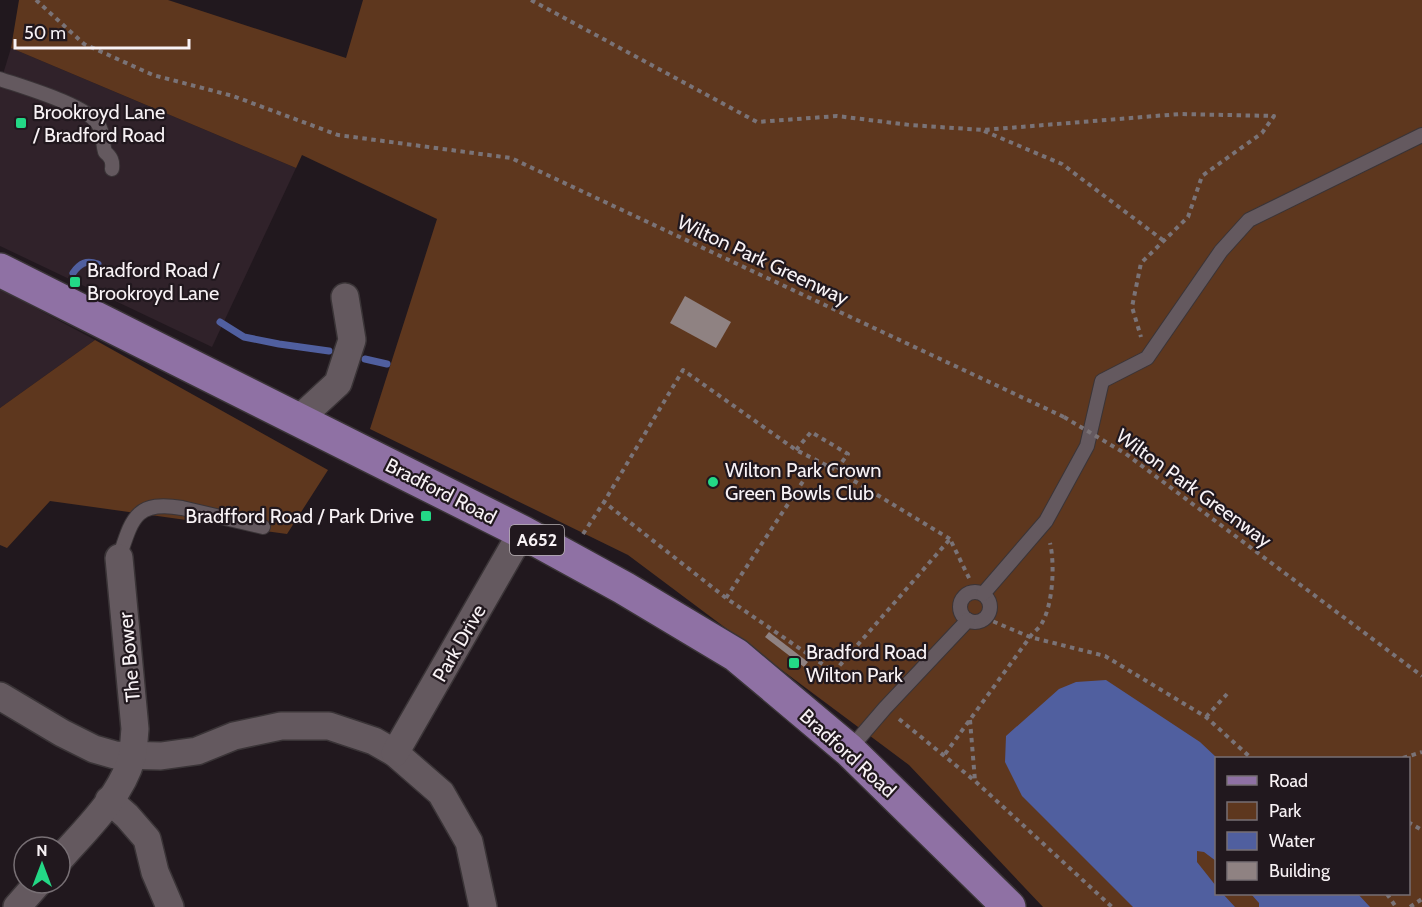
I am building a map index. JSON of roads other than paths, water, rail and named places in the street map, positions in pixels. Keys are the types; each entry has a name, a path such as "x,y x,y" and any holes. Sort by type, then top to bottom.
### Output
{"main road":[{"name":"Bradford Road","path":"0,270 522,532 736,655 849,750 1009,907"}],"street":[{"path":"299,419 338,383 352,340 345,297"},
{"name":"Park Drive","path":"395,753 522,532"},
{"name":"The Bower","path":"72,845 123,781 132,756 135,729 119,558"},
{"path":"0,696 62,733 94,749 115,755 161,756 197,751 234,736 281,726 329,726 374,741 395,753 441,793 469,842 483,907"},
{"path":"110,800 147,839 155,872 170,907"},
{"path":"17,907 28,895"}],"lane":[{"path":"0,79 81,110 97,122 102,133 105,152 110,155 113,162 112,170"},
{"path":"980,593 990,606 985,618 977,621 968,620 962,614 961,601 967,594 980,593 1046,521 1087,446 1102,381 1147,358 1221,251 1249,220 1422,135"},
{"path":"119,558 127,532 134,520 150,507 175,507 263,527"},
{"path":"849,750 885,708 968,620"}],"water":[{"path":"1106,680 1200,742 1216,757 1215,860 1204,852 1197,851 1197,862 1215,885 1215,895 1224,895 1235,907 1133,907 1022,796 1005,762 1006,736 1059,689 1076,682"},
{"path":"1252,895 1359,895 1370,907 1259,907 1259,903"}],"waterway":[{"path":"73,273 84,263 98,264"},
{"path":"220,322 244,337 329,351"},
{"path":"365,359 387,364"}],"place":[{"name":"Brookroyd Lane / Bradford Road","path":"21,123"},
{"name":"Bradford Road / Brookroyd Lane","path":"75,282"},
{"name":"Wilton Park Crown Green Bowls Club","path":"713,482"},
{"name":"Bradfford Road / Park Drive","path":"426,516"},
{"name":"Bradford Road Wilton Park","path":"794,663"}]}
